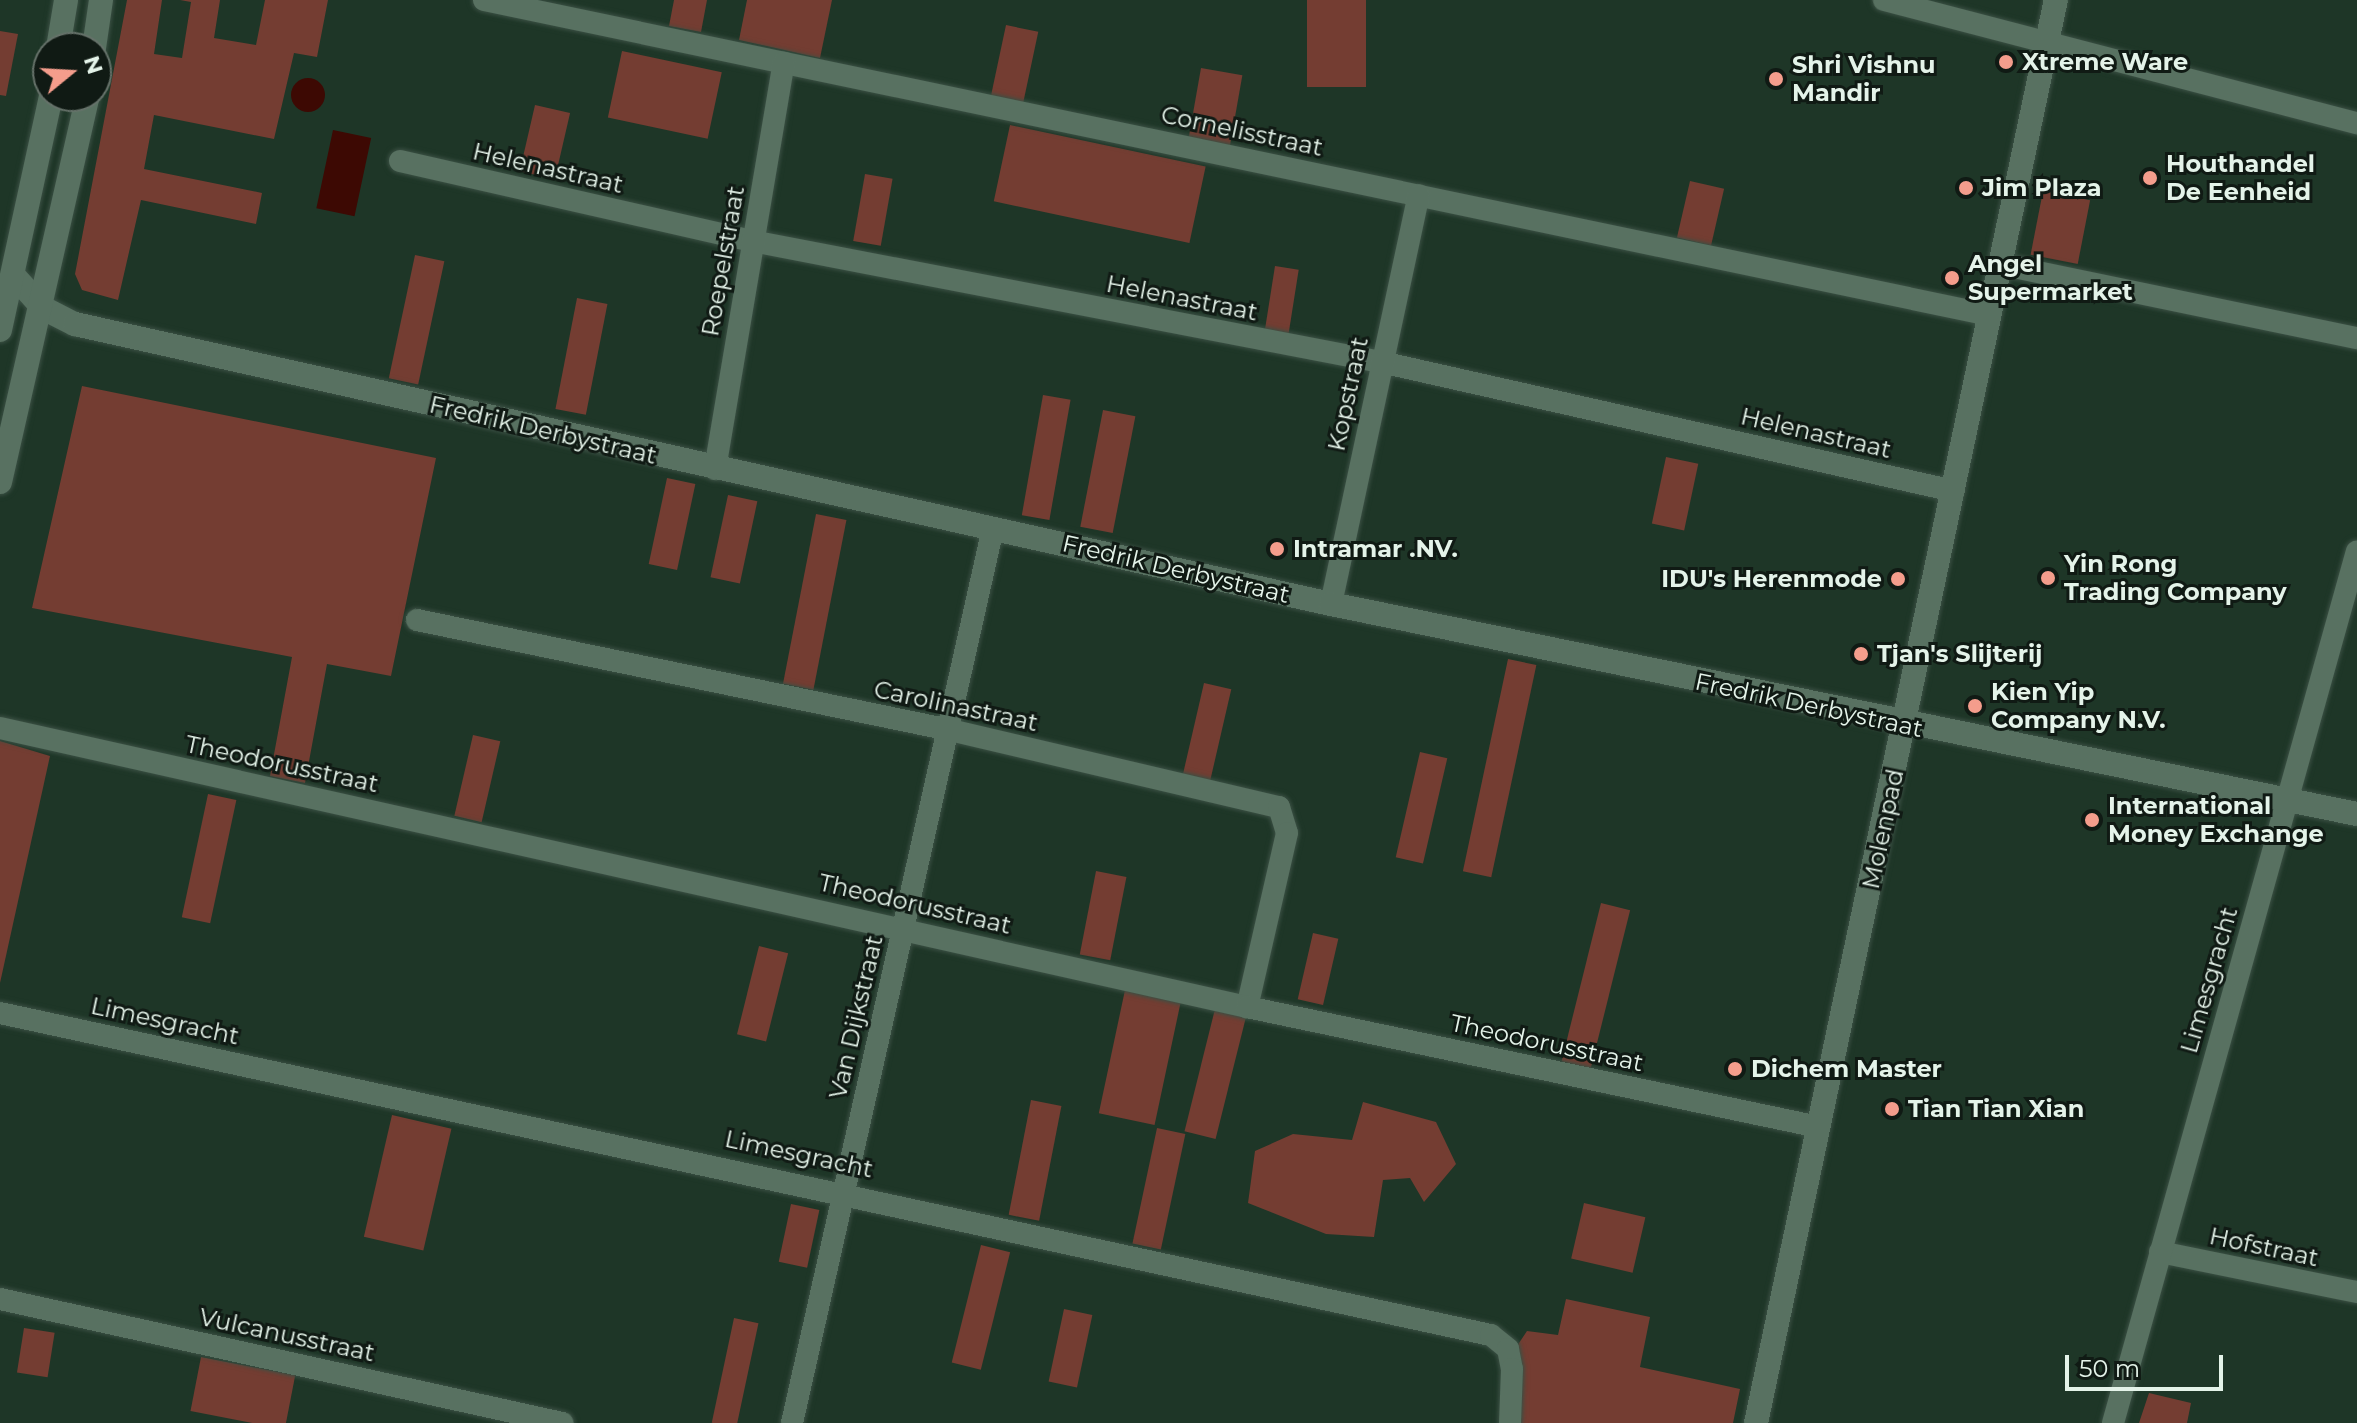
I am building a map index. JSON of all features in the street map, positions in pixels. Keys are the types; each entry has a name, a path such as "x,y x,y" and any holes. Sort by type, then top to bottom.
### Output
{"main road":[{"path":"61,32 66,0"},
{"path":"96,32 101,0"},
{"name":"Molenpad","path":"1756,1423 2056,0"},
{"path":"0,330 48,112"},
{"path":"0,482 43,308 85,112"},
{"name":"Fredrik Derbystraat","path":"14,276 43,308 75,324 1331,604 1905,726 2357,814"}],"street":[{"name":"Cornelisstraat","path":"484,0 1989,315"},
{"path":"1884,0 2357,123"},
{"name":"Roepelstraat","path":"715,469 784,63"},
{"name":"Helenastraat","path":"400,161 752,241 1381,362 1954,491"},
{"name":"Kopstraat","path":"1331,604 1419,195"},
{"path":"1999,264 2357,338"},
{"name":"Van Dijkstraat","path":"792,1423 993,528"},
{"name":"Limesgracht","path":"2113,1423 2357,551"},
{"name":"Carolinastraat","path":"417,620 950,730 1279,807 1287,833 1247,1007"},
{"name":"Theodorusstraat","path":"0,728 1247,1007 1819,1127"},
{"name":"Limesgracht","path":"0,1013 842,1190 1491,1335 1508,1349 1512,1369 1510,1423"},
{"name":"Hofstraat","path":"2160,1252 2357,1292"},
{"name":"Vulcanusstraat","path":"0,1299 562,1423"}],"shaded area":[{"path":"127,0 162,0 154,54 182,58 191,2 180,0 220,0 214,38 256,45 265,0 328,0 317,57 294,53 274,139 154,115 144,169 262,193 256,224 141,200 118,300 82,290 75,274 106,112 112,112 112,79"},
{"path":"674,0 707,0 701,32 669,26"},
{"path":"747,0 832,0 820,58 739,40"},
{"path":"1307,0 1366,0 1366,87 1307,87"},
{"path":"1006,25 1038,32 1023,103 991,96"},
{"path":"0,31 18,34 6,96 0,95"},
{"path":"622,51 722,72 708,139 608,118"},
{"path":"1201,68 1242,75 1228,154 1187,147"},
{"path":"308,78 320,83 325,95 320,107 308,112 296,107 291,95 296,83"},
{"path":"535,105 570,113 555,179 520,171"},
{"path":"1010,125 1206,167 1189,243 994,201"},
{"path":"333,130 371,138 355,216 316,208"},
{"path":"865,174 893,179 881,246 853,241"},
{"path":"1690,181 1724,189 1711,245 1677,238"},
{"path":"2043,191 2090,200 2078,264 2031,255"},
{"path":"415,255 444,261 418,384 389,378"},
{"path":"1275,266 1299,270 1288,339 1264,335"},
{"path":"577,298 607,304 586,415 555,409"},
{"path":"82,386 436,458 391,676 327,664 305,783 270,776 292,657 32,608"},
{"path":"1043,395 1071,400 1049,520 1022,515"},
{"path":"1103,410 1135,416 1113,533 1080,527"},
{"path":"1666,457 1698,464 1684,530 1652,524"},
{"path":"667,478 695,484 677,570 649,564"},
{"path":"728,495 757,501 740,583 711,577"},
{"path":"816,514 846,520 813,690 783,684"},
{"path":"1508,659 1536,665 1491,877 1463,871"},
{"path":"1204,683 1231,689 1209,785 1182,778"},
{"path":"473,735 500,741 482,822 454,816"},
{"path":"0,741 50,756 0,983"},
{"path":"1420,752 1447,758 1423,864 1396,857"},
{"path":"208,794 236,800 210,923 182,917"},
{"path":"1096,871 1126,877 1110,960 1080,954"},
{"path":"1601,903 1630,910 1591,1068 1562,1061"},
{"path":"1313,933 1338,939 1323,1005 1298,999"},
{"path":"759,946 788,953 766,1042 737,1034"},
{"path":"1125,990 1181,1002 1155,1125 1099,1113"},
{"path":"1215,1009 1246,1017 1216,1139 1185,1131"},
{"path":"1031,1100 1061,1106 1039,1221 1009,1215"},
{"path":"1363,1102 1436,1122 1456,1164 1424,1202 1410,1178 1383,1180 1374,1237 1326,1234 1248,1203 1255,1151 1293,1134 1352,1140"},
{"path":"392,1115 451,1129 423,1251 364,1237"},
{"path":"1157,1128 1185,1134 1161,1249 1132,1243"},
{"path":"1584,1203 1645,1217 1633,1273 1571,1259"},
{"path":"791,1204 819,1210 807,1268 779,1262"},
{"path":"981,1245 1010,1252 981,1370 952,1362"},
{"path":"1566,1299 1650,1317 1640,1367 1740,1389 1733,1423 1516,1423 1517,1346 1527,1331 1558,1335"},
{"path":"1064,1309 1092,1315 1077,1387 1049,1381"},
{"path":"734,1318 758,1323 737,1423 712,1423"},
{"path":"24,1328 55,1333 48,1377 17,1372"},
{"path":"201,1357 295,1375 286,1423 252,1423 191,1411"},
{"path":"2149,1393 2191,1403 2187,1423 2139,1423"}],"place":[{"name":"Xtreme Ware","path":"2006,62"},
{"name":"Shri Vishnu Mandir","path":"1776,79"},
{"name":"Houthandel De Eenheid","path":"2150,178"},
{"name":"Jim Plaza","path":"1966,188"},
{"name":"Angel Supermarket","path":"1952,278"},
{"name":"Intramar .NV.","path":"1277,549"},
{"name":"Yin Rong Trading Company","path":"2048,578"},
{"name":"IDU's Herenmode","path":"1898,579"},
{"name":"Tjan's Slijterij","path":"1861,654"},
{"name":"Kien Yip Company N.V.","path":"1975,706"},
{"name":"International Money Exchange","path":"2092,820"},
{"name":"Dichem Master","path":"1735,1069"},
{"name":"Tian Tian Xian","path":"1892,1109"}]}
